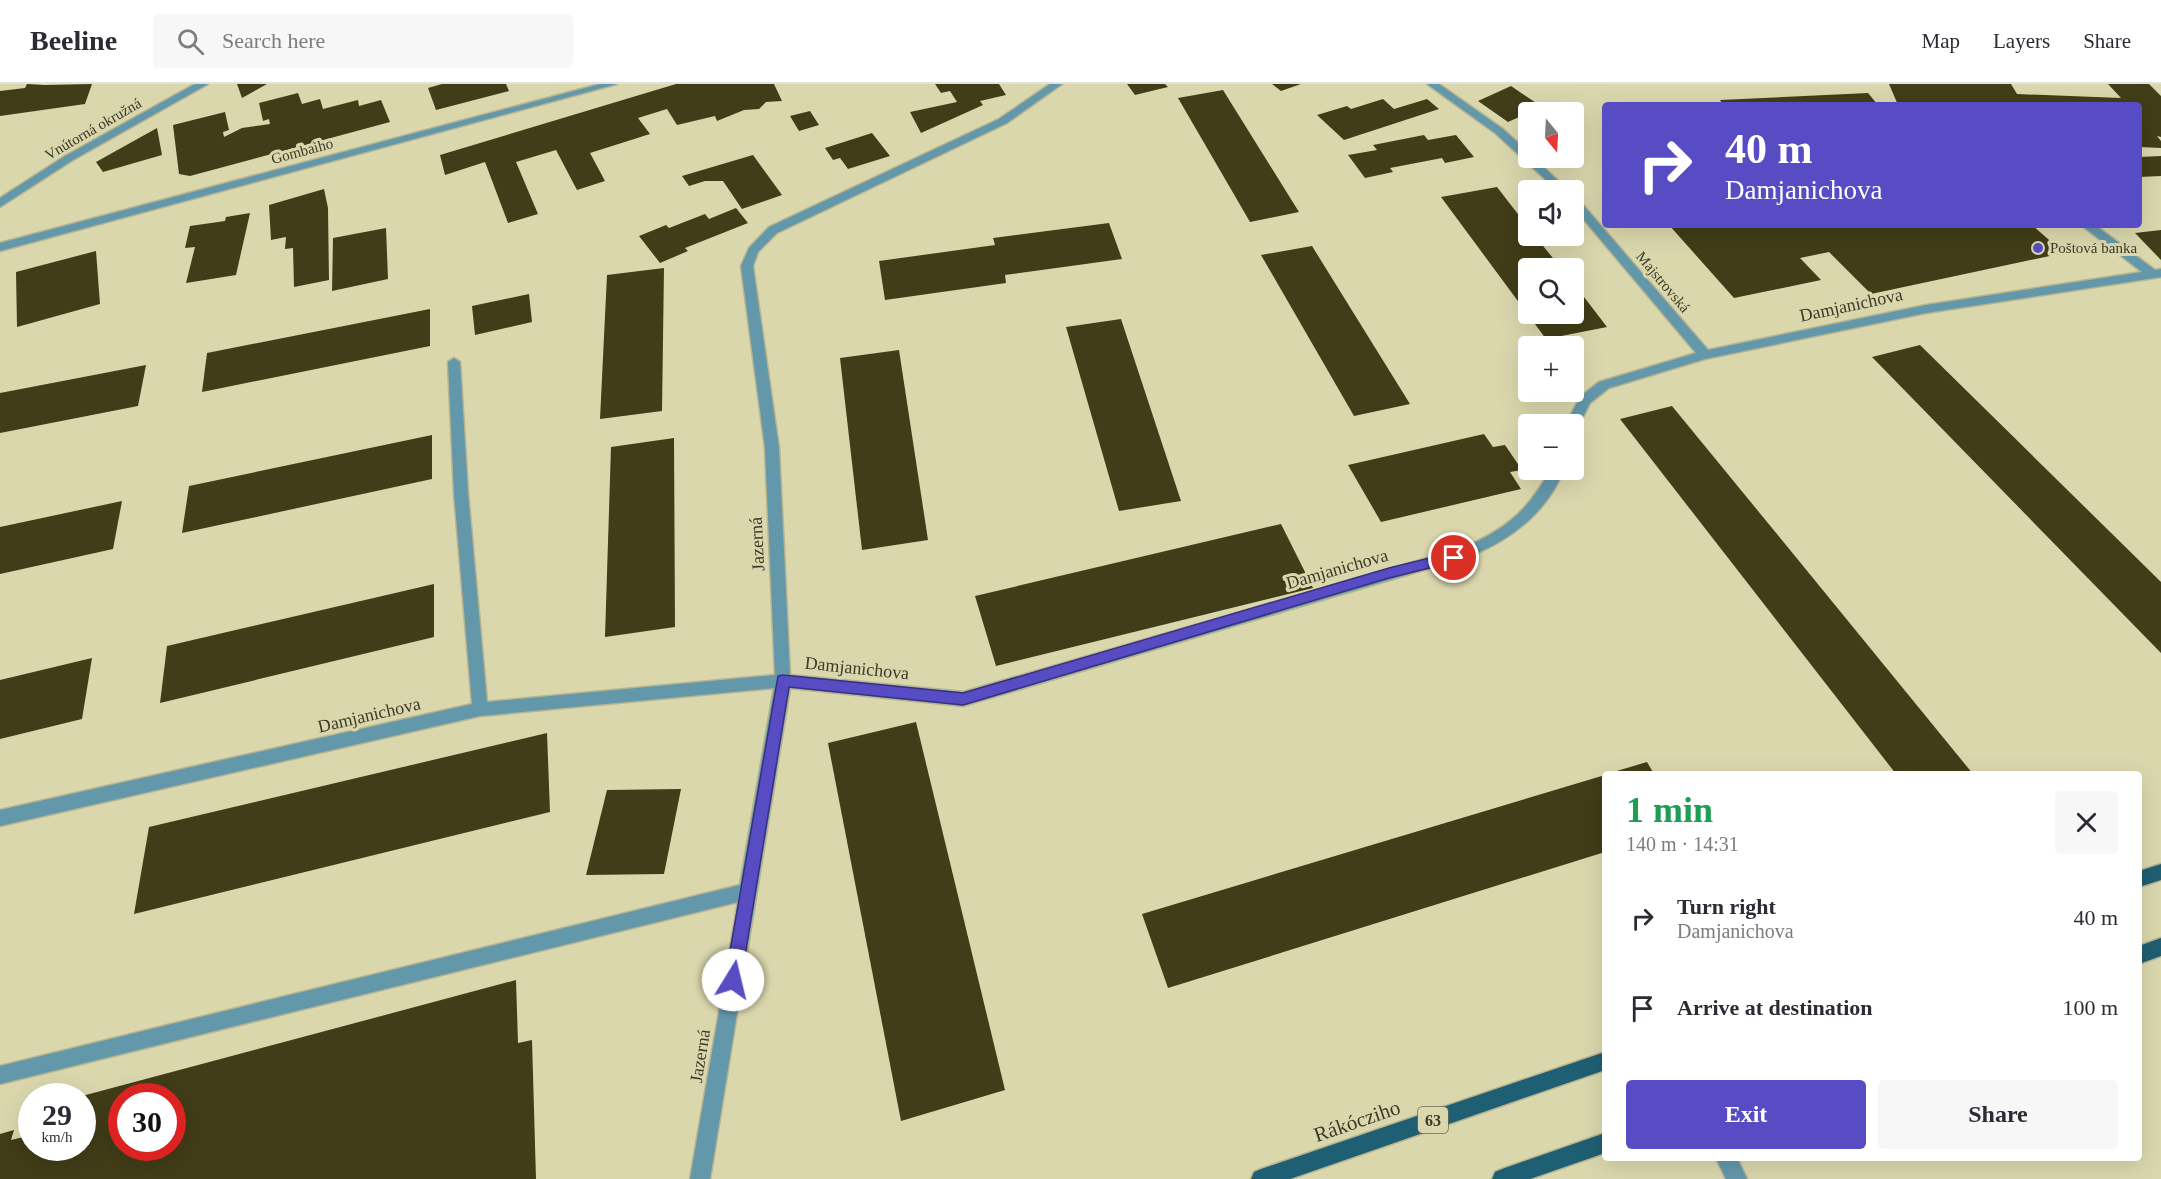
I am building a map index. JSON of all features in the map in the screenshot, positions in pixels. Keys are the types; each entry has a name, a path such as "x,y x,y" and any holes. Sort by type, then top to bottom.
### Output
{"main road":[{"path":"2142,878 2161,872"},
{"path":"2142,954 2161,947"},
{"name":"Rákócziho","path":"1261,1179 1602,1062"},
{"path":"1502,1179 1602,1144"}],"street":[{"name":"Vnútorná okružná","path":"0,203 69,158 203,84"},
{"name":"Gombaiho","path":"0,247 612,84"},
{"name":"Jazerná","path":"700,1179 783,681 772,448 747,266 753,251 773,230 1003,121 1057,84"},
{"path":"1432,84 1499,131 1552,180"},
{"name":"Majstrovská","path":"1584,213 1705,355"},
{"path":"2091,228 2156,274"},
{"name":"Damjanichova","path":"1578,414 1585,400 1604,385 1705,355 1926,309 2156,274"},
{"path":"454,362 461,493 480,709"},
{"name":"Damjanichova","path":"0,818 480,709 783,681 963,699 1389,573 1454,558 1494,541 1523,520 1546,495 1553,480"},
{"path":"0,1075 748,891"},
{"path":"1728,1161 1737,1179"}],"building":[{"path":"27,84 92,84 85,104 0,116 0,91 25,88"},
{"path":"237,84 267,84 242,98"},
{"path":"442,84 506,84 509,91 436,110 428,88"},
{"path":"676,84 774,84 782,101 766,102 759,109 744,110 717,121 715,116 677,125 667,109 638,118 650,134 590,153 605,181 577,190 556,150 516,162 538,214 508,223 485,162 445,175 440,155"},
{"path":"935,84 999,84 1006,95 980,101 983,105 921,133 910,112 957,102 950,91 941,93"},
{"path":"1127,84 1165,84 1168,87 1135,95"},
{"path":"1272,84 1301,84 1281,91"},
{"path":"1889,84 2011,84 2017,94 2121,98 2108,84 2149,84 2161,96 2161,137 2157,136 2161,141 2161,148 2142,147 2142,102 1897,102"},
{"path":"1511,86 1535,102 1518,102 1518,118 1508,122 1478,101"},
{"path":"1223,90 1299,212 1250,222 1178,98"},
{"path":"298,93 302,104 320,99 323,109 358,100 359,106 381,100 390,122 190,176 179,174 173,125 225,112 229,130 223,132 224,137 242,128 270,124 269,119 263,121 259,103"},
{"path":"1868,93 1876,102 1721,102 1720,100"},
{"path":"1383,99 1394,109 1427,99 1439,109 1344,140 1317,115 1347,106 1351,109"},
{"path":"810,111 819,125 799,131 790,116"},
{"path":"157,128 162,155 103,172 96,162"},
{"path":"872,133 890,156 848,169 840,158 833,160 825,148"},
{"path":"1424,135 1428,140 1456,135 1474,157 1445,163 1442,158 1390,168 1393,172 1365,178 1348,155 1377,150 1373,145"},
{"path":"753,155 782,195 742,209 723,181 705,181 689,186 682,176"},
{"path":"2161,156 2161,176 2142,177 2142,157"},
{"path":"1497,187 1518,214 1518,246 1543,246 1553,258 1518,258 1518,301 1441,197"},
{"path":"324,189 328,208 329,280 294,287 293,248 285,249 286,237 271,240 269,205"},
{"path":"736,208 748,223 685,248 688,251 660,263 639,236 666,225 669,228 705,214 709,219"},
{"path":"250,213 236,275 186,283 195,247 185,248 190,226 225,221 226,217"},
{"path":"1109,223 1122,259 1005,275 1006,283 885,300 879,261 995,245 993,238"},
{"path":"386,228 388,279 332,291 333,238"},
{"path":"1672,228 2035,228 2064,253 1871,294 1829,252 1800,258 1821,280 1734,298"},
{"path":"2161,230 2161,260 2135,233"},
{"path":"1312,246 1410,404 1354,416 1261,255"},
{"path":"96,251 100,304 17,327 16,272"},
{"path":"664,268 662,411 600,419 607,275"},
{"path":"529,294 532,322 475,335 472,306"},
{"path":"1584,297 1607,327 1561,336 1544,336 1535,324 1584,324"},
{"path":"430,309 430,346 202,392 207,353"},
{"path":"1121,319 1181,501 1119,511 1066,327"},
{"path":"1920,345 2161,582 2161,653 1872,357"},
{"path":"899,350 928,540 862,550 840,358"},
{"path":"146,365 138,406 0,433 0,393"},
{"path":"1672,406 1971,771 1894,771 1620,419"},
{"path":"1484,434 1493,447 1505,445 1518,464 1518,471 1510,472 1521,489 1381,522 1348,465"},
{"path":"432,435 432,479 182,533 189,486"},
{"path":"674,438 675,627 605,637 611,447"},
{"path":"122,501 113,549 0,574 0,527"},
{"path":"1281,524 1313,588 996,666 975,596"},
{"path":"434,584 434,637 160,703 167,646"},
{"path":"92,658 82,719 0,739 0,680"},
{"path":"916,722 1005,1090 901,1121 828,743"},
{"path":"547,733 550,812 134,914 149,827"},
{"path":"1647,762 1652,771 1617,771"},
{"path":"1602,776 1602,853 1168,988 1142,914"},
{"path":"681,789 664,874 586,875 607,790"},
{"path":"516,980 518,1043 532,1040 536,1179 0,1179 0,1134 14,1130 11,1140 18,1138 18,1161 96,1161 96,1092 108,1089 108,1161 186,1161 186,1083 131,1083"}],"place":[{"name":"Poštová banka","path":"2038,248"}],"route":[{"path":"733,980 783,681 963,699 1389,573 1454,558"}]}
